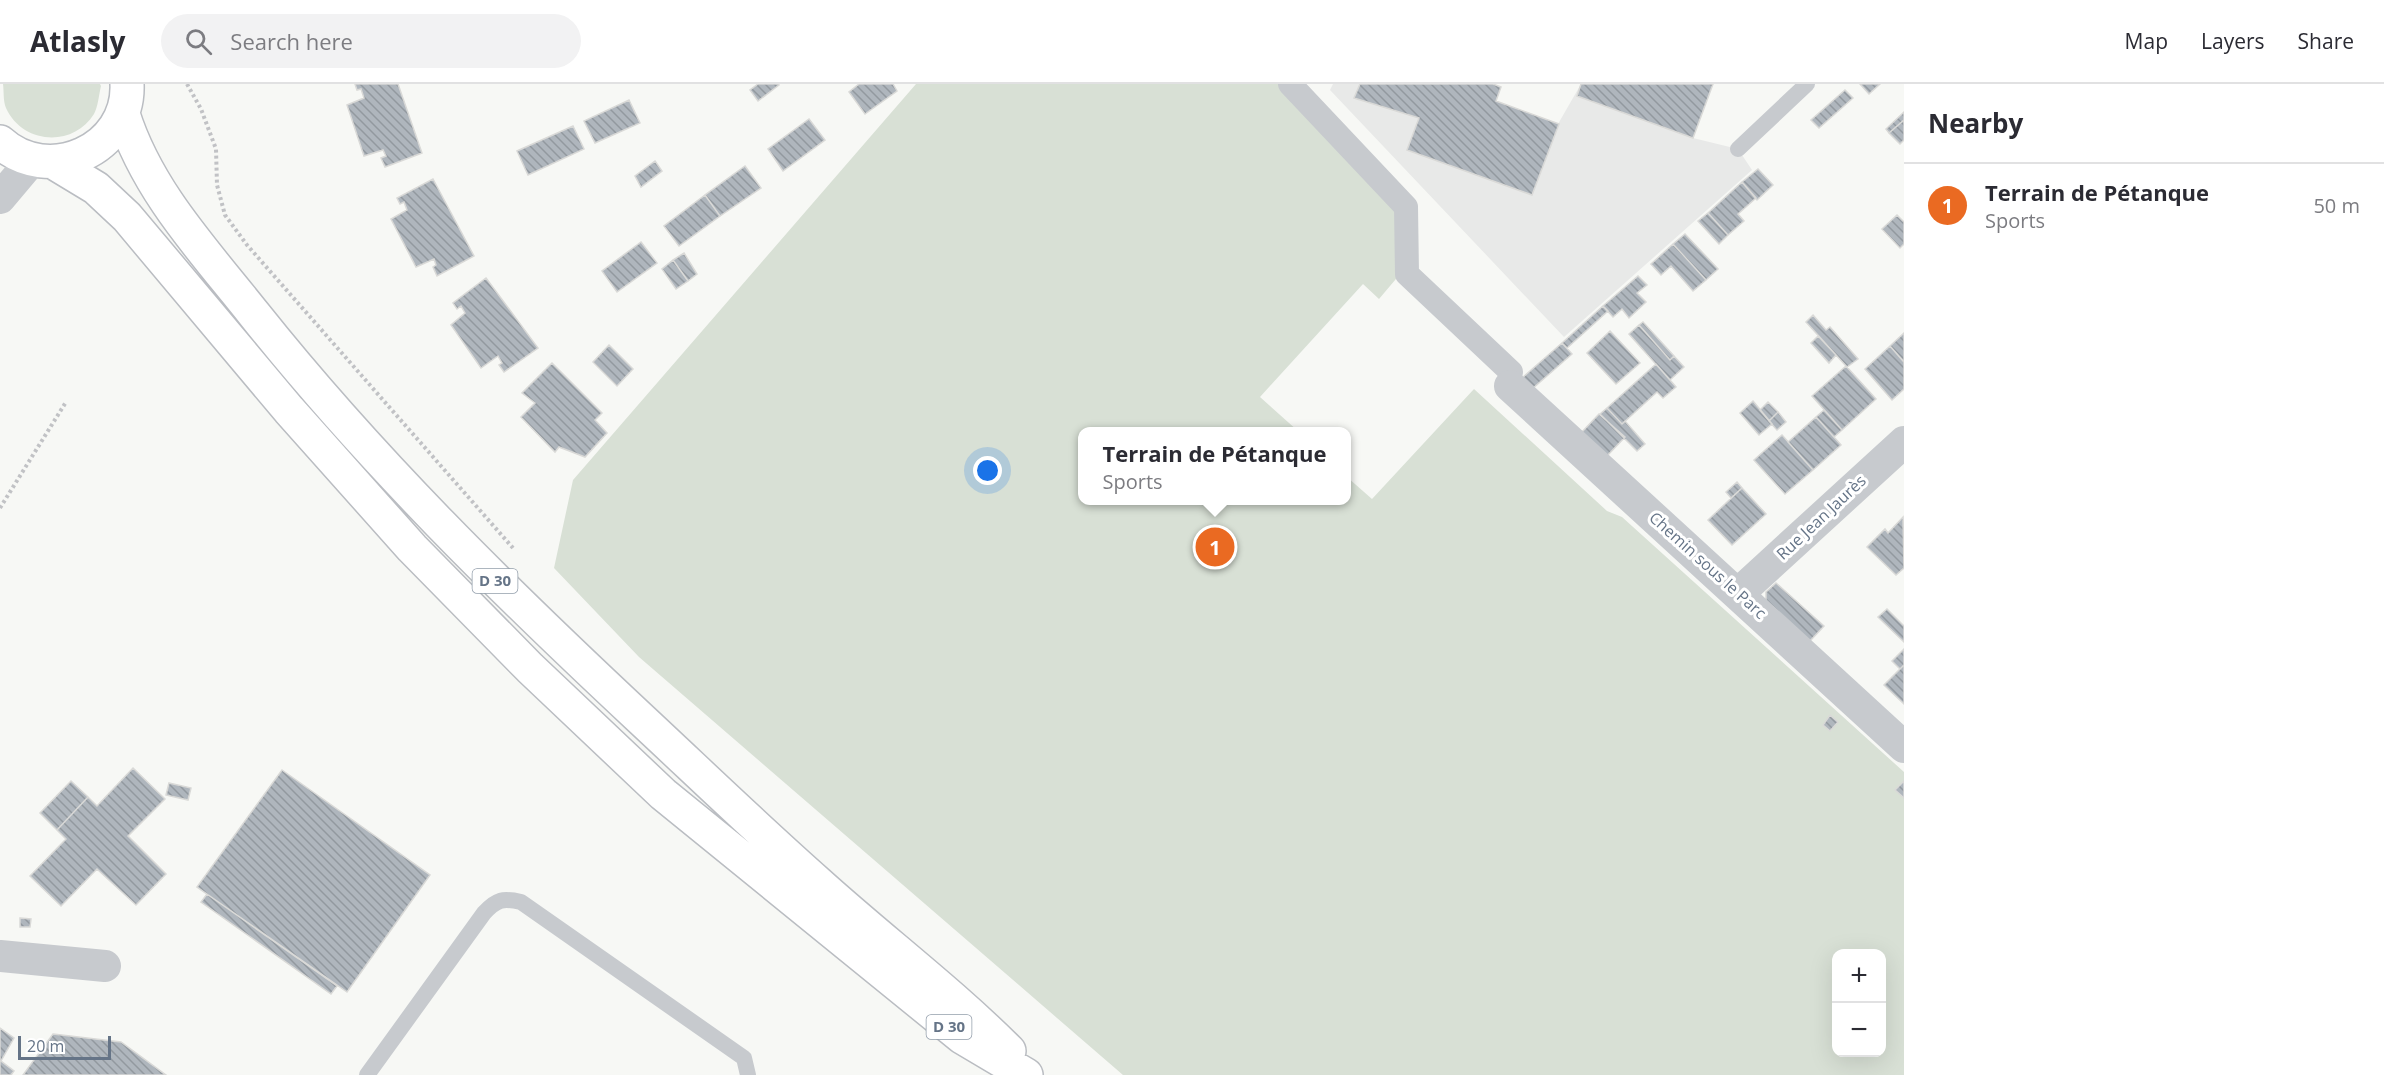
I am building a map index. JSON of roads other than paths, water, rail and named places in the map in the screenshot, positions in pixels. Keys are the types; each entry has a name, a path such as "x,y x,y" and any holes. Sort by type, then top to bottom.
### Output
{"main road":[{"path":"0,142 8,149 43,161 75,158 95,148 111,134 125,99"},
{"name":"D 30","path":"125,99 141,163 166,201 304,377 390,474 605,686 818,884 978,1020 1033,1075"},
{"name":"D 30","path":"43,161 96,188 120,209 289,410 412,548 497,636 663,794 962,1037 1026,1075"}],"street":[{"path":"1290,84 1406,207 1407,274 1511,379"},
{"path":"0,198 43,161"},
{"name":"Chemin sous le Parc","path":"1511,379 1904,747"},
{"name":"Rue Jean Jaurès","path":"1739,593 1904,442"},
{"path":"0,956 105,966"}],"lane":[{"path":"1738,149 1807,84"},
{"path":"367,1075 484,913 495,901 504,898 521,902 744,1058 748,1075"}],"place":[{"name":"Terrain de Pétanque","path":"1215,547"}]}
